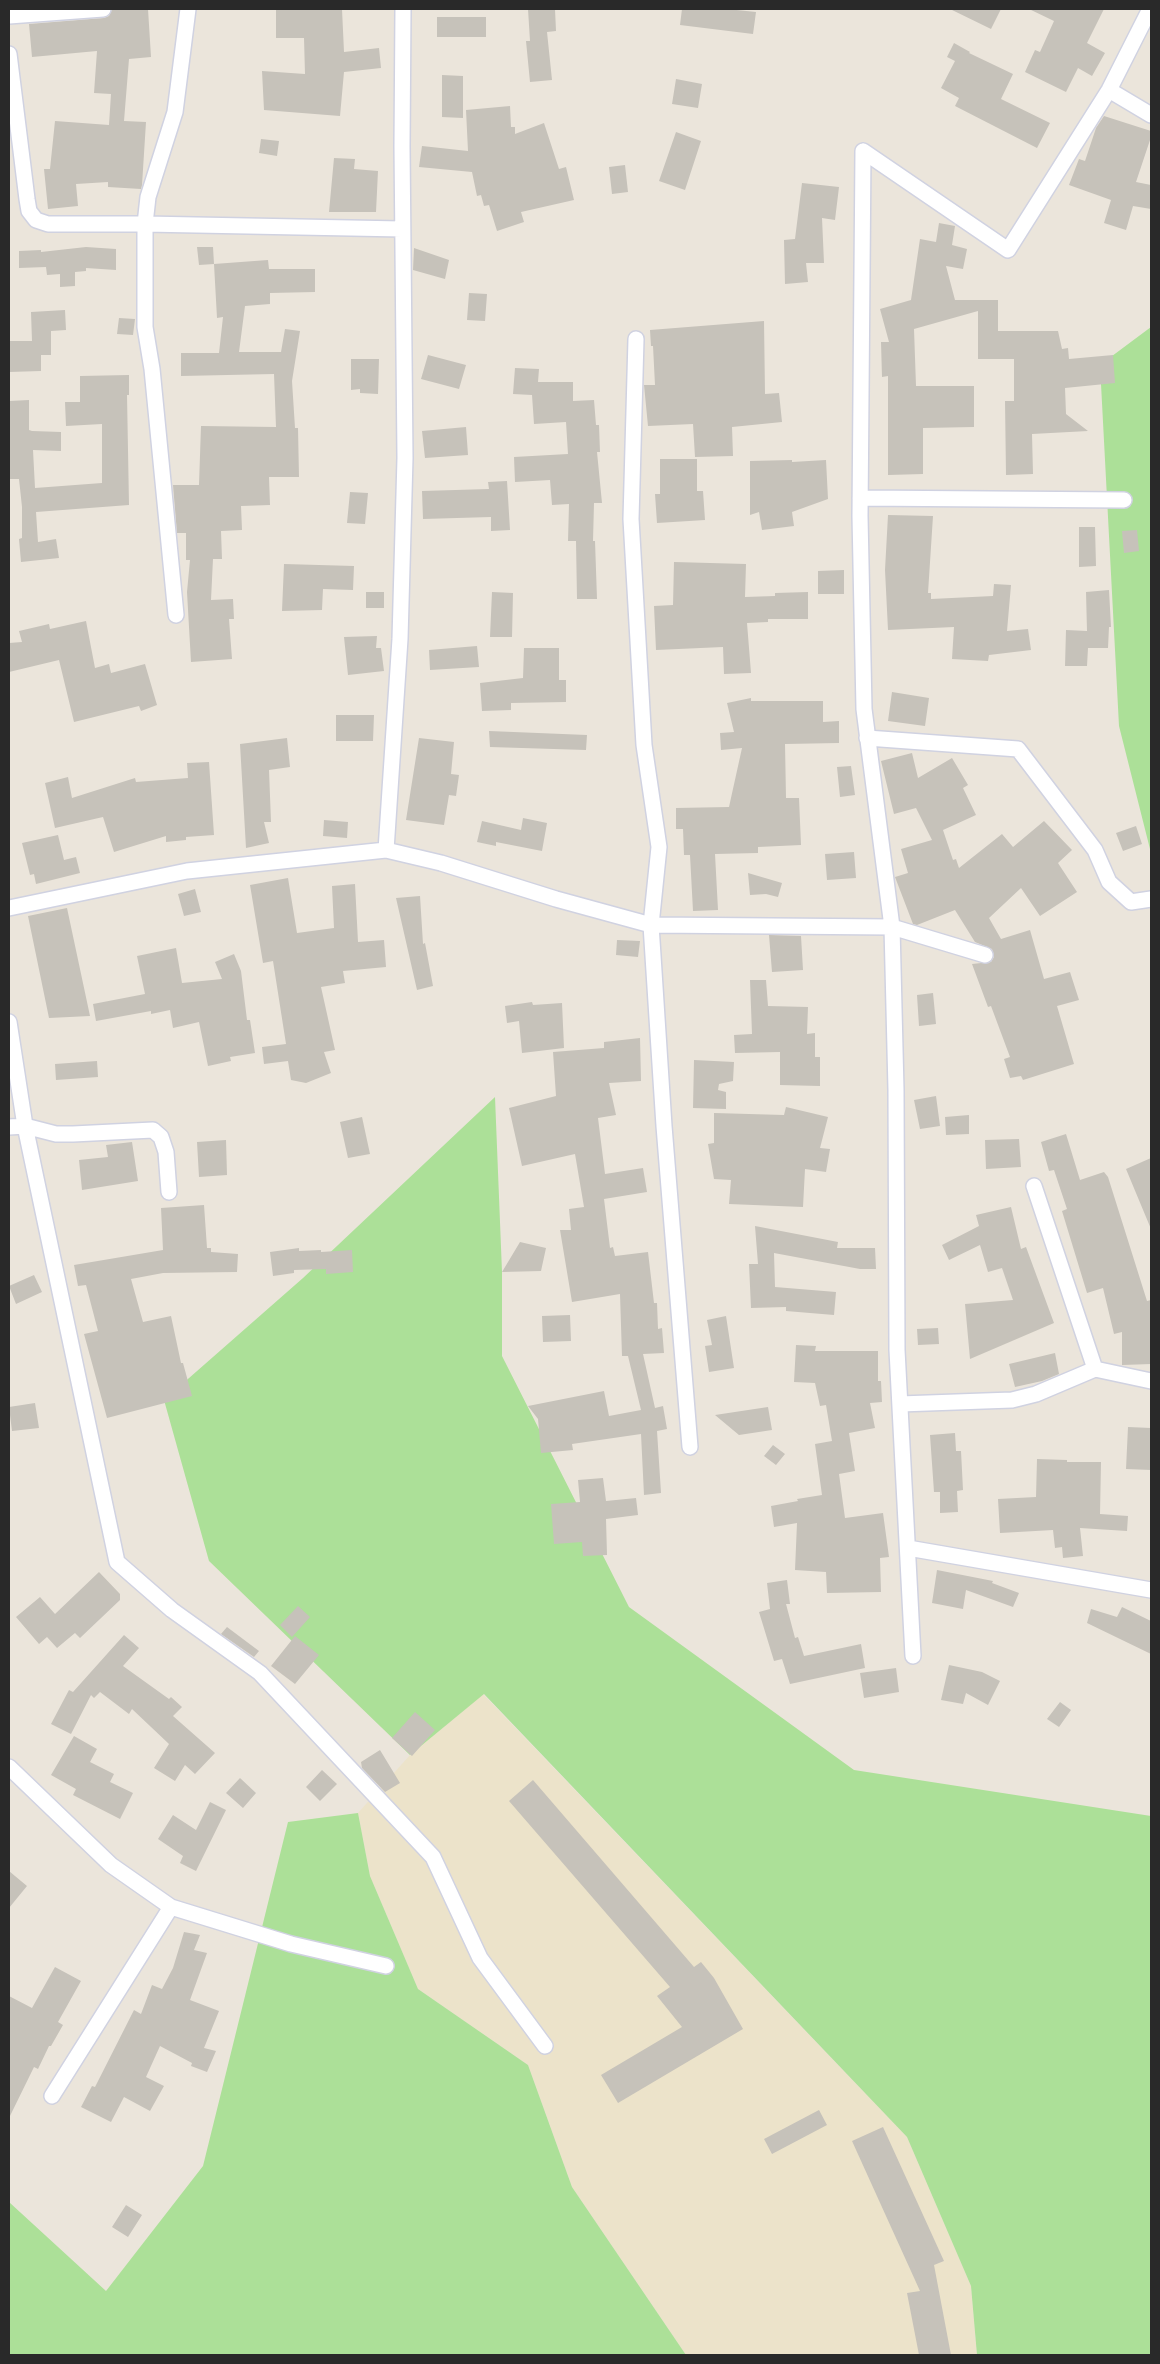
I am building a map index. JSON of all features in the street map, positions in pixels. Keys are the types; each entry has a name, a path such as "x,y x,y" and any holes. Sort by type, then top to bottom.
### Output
{"street":[{"path":"9,16 103,9"},
{"path":"176,615 152,369 145,327 145,224 148,197 175,112 188,9"},
{"path":"386,850 400,639 405,477 402,229 403,9"},
{"path":"913,1656 897,1350 896,1100 892,927 864,709 860,498 863,150 1008,250 1110,90 1150,9"},
{"path":"9,54 27,199 29,211 36,220 48,224 402,229"},
{"path":"1110,90 1151,115"},
{"path":"636,339 631,519 644,745 659,847 651,925 664,1126 690,1447"},
{"path":"860,498 1124,500"},
{"path":"868,738 1018,749 1095,850 1109,882 1131,902 1151,899"},
{"path":"9,908 187,871 386,850 441,863 556,899 651,925 892,927 985,955"},
{"path":"9,1022 25,1126 117,1562 172,1610 260,1673 433,1857 480,1958 545,2046"},
{"path":"9,1128 25,1126 56,1134 153,1130 162,1138 166,1152 169,1192"},
{"path":"1034,1186 1095,1369"},
{"path":"900,1404 1012,1400 1036,1394 1095,1369 1151,1381"},
{"path":"908,1548 1151,1590"},
{"path":"9,1767 111,1865 171,1907 291,1944 386,1966"},
{"path":"52,2096 171,1907"}],"shaded area":[{"path":"483,1694 907,2137 971,2286 977,2355 686,2355 572,2187 528,2065 418,1989 370,1876 358,1813 410,1755"}],"green space":[{"path":"1151,327 1151,853 1119,726 1100,365"},
{"path":"495,1097 502,1272 502,1356 629,1607 854,1770 1151,1816 1151,2355 977,2355 971,2286 907,2137 484,1694 410,1755 209,1561 164,1400 303,1278"},
{"path":"358,1813 370,1876 418,1989 528,2065 572,2187 686,2355 9,2355 9,2202 106,2291 203,2166 288,1822"}],"building":[{"path":"112,9 148,9 151,57 129,59 124,121 146,122 141,189 108,187 108,182 76,184 78,206 48,209 44,169 50,169 55,121 109,125 111,94 94,93 97,51 32,57 29,24 104,18 109,16"},
{"path":"276,9 342,9 344,52 379,48 381,68 344,72 340,116 264,110 262,71 305,74 304,38 276,38"},
{"path":"528,9 555,9 556,31 547,32 552,80 530,82 526,41 530,41"},
{"path":"682,9 727,9 756,12 753,34 680,25"},
{"path":"950,9 1001,9 991,29"},
{"path":"1029,9 1104,9 1087,43 1105,53 1092,76 1078,68 1066,92 1025,72 1035,50 1040,52 1054,21"},
{"path":"437,17 486,17 486,37 437,37"},
{"path":"954,43 969,53 1013,74 1001,99 1050,123 1037,148 955,106 959,98 941,88 955,61 947,57"},
{"path":"442,75 463,76 463,118 442,117"},
{"path":"676,79 702,84 698,108 672,104"},
{"path":"510,106 511,127 515,127 515,134 544,123 559,169 566,167 574,200 521,212 524,222 497,231 489,205 484,206 481,195 477,196 472,172 419,167 422,146 468,151 466,110"},
{"path":"1104,116 1151,131 1151,137 1136,182 1151,185 1151,209 1133,206 1126,230 1104,223 1111,200 1069,185 1079,159 1085,161 1096,128"},
{"path":"676,132 701,141 685,190 659,181"},
{"path":"261,139 279,141 277,156 259,153"},
{"path":"334,158 355,159 354,169 378,171 376,212 329,212"},
{"path":"625,165 628,192 612,194 609,167"},
{"path":"802,183 839,187 835,220 822,218 824,263 806,263 808,282 785,284 784,240 795,239"},
{"path":"939,223 955,226 952,245 967,249 963,269 946,266 955,300 998,300 998,331 1058,331 1062,349 1068,348 1069,359 1113,355 1115,383 1065,388 1066,414 1088,431 1032,434 1033,474 1006,475 1005,401 1014,401 1014,359 978,359 978,311 914,329 916,386 974,386 974,427 923,428 923,474 888,475 888,376 882,377 881,342 889,342 880,309 911,300 920,239 936,242"},
{"path":"86,247 116,249 116,270 86,268 86,271 75,272 75,286 60,287 60,274 47,275 46,267 19,268 19,251 41,250 41,252"},
{"path":"197,247 213,247 214,264 199,265"},
{"path":"414,248 449,260 445,279 413,270"},
{"path":"268,260 269,269 315,269 315,292 270,293 270,304 245,306 239,352 281,352 285,329 300,331 292,381 295,428 298,428 299,477 269,477 270,505 241,506 242,530 221,531 222,559 213,559 211,600 233,599 234,619 229,619 232,659 191,662 187,592 190,560 186,560 186,533 177,533 173,485 199,485 201,426 276,427 274,374 181,376 181,353 219,353 223,317 217,318 214,264"},
{"path":"469,293 487,294 485,321 467,320"},
{"path":"65,310 66,330 51,331 51,355 41,355 41,371 9,372 9,341 32,341 31,312"},
{"path":"119,318 135,319 133,335 117,334"},
{"path":"764,321 765,394 779,393 782,422 732,427 733,456 695,457 693,424 648,426 644,385 655,385 653,346 651,346 650,330"},
{"path":"428,355 466,365 459,389 421,379"},
{"path":"351,359 379,359 378,394 360,393 360,389 351,390"},
{"path":"515,368 539,369 538,382 573,382 573,401 594,400 596,425 599,425 600,452 597,452 602,503 594,503 593,541 595,541 597,599 577,599 576,541 568,541 569,504 552,505 550,480 515,482 514,457 568,454 566,422 534,424 532,395 513,394"},
{"path":"129,375 129,395 127,395 129,505 36,512 38,542 56,539 59,558 21,562 19,539 22,538 22,507 19,479 9,479 9,401 29,400 29,430 61,432 61,451 33,450 35,488 102,483 102,424 66,426 65,402 80,402 80,376"},
{"path":"466,427 468,455 425,458 422,431"},
{"path":"660,459 697,459 697,491 703,491 705,520 657,523 655,494 660,494"},
{"path":"792,460 792,462 826,460 828,499 792,512 794,526 762,530 759,512 750,515 750,461"},
{"path":"507,481 510,530 491,531 491,517 423,519 422,491 489,489 488,482"},
{"path":"350,492 368,493 365,524 347,523"},
{"path":"888,515 933,516 928,593 931,593 931,599 993,596 994,584 1011,585 1007,631 1028,629 1031,650 989,655 988,661 952,659 954,627 888,630 885,570"},
{"path":"1079,527 1095,527 1096,566 1079,567"},
{"path":"1137,530 1139,551 1124,553 1122,531"},
{"path":"674,562 746,564 745,597 775,596 775,593 808,592 808,619 768,619 768,622 747,623 751,673 724,674 723,647 656,650 654,606 673,605"},
{"path":"284,564 354,566 353,590 323,589 322,610 282,611"},
{"path":"844,570 844,594 818,594 818,571"},
{"path":"1109,590 1111,627 1109,627 1108,648 1088,648 1087,666 1065,666 1066,630 1087,631 1086,592"},
{"path":"366,592 384,592 384,608 366,608"},
{"path":"492,592 513,593 512,637 490,637"},
{"path":"86,621 95,668 109,664 111,673 145,664 157,705 141,711 139,706 74,722 59,660 9,672 9,643 22,642 19,631 49,624 50,629"},
{"path":"377,636 376,648 381,648 384,671 348,675 344,637"},
{"path":"477,646 479,667 430,670 429,650"},
{"path":"524,648 559,648 559,680 566,680 566,702 511,703 511,710 482,711 480,683 523,678"},
{"path":"892,692 929,698 925,726 888,721"},
{"path":"751,698 751,701 823,701 823,722 839,721 839,743 785,744 786,798 799,798 801,845 758,847 758,853 715,854 718,910 693,911 690,855 684,855 683,829 676,829 676,808 729,807 742,748 721,750 720,733 734,732 727,703"},
{"path":"336,715 374,715 373,741 336,741"},
{"path":"489,731 587,735 586,750 490,747"},
{"path":"287,738 290,767 269,770 271,822 264,822 269,843 246,848 240,744"},
{"path":"419,738 454,742 451,774 459,775 456,796 449,795 444,825 406,820"},
{"path":"912,753 918,778 952,758 968,785 963,788 976,815 943,830 953,860 956,859 959,868 1002,834 1013,847 1044,821 1072,850 1058,863 1077,892 1040,916 1021,888 989,918 1001,939 1030,930 1044,979 1070,972 1079,1000 1057,1006 1074,1064 1023,1080 1021,1076 1010,1078 1004,1059 1010,1057 991,1006 988,1007 972,964 991,962 994,957 992,949 975,942 955,910 917,925 913,924 895,877 908,873 901,849 932,840 916,808 894,814 881,761"},
{"path":"209,762 214,835 186,837 186,840 166,842 166,836 114,852 103,817 55,828 45,783 68,777 72,798 135,778 136,782 188,778 187,763"},
{"path":"851,766 855,795 840,797 837,767"},
{"path":"523,818 547,823 542,851 496,842 496,846 477,842 482,821 521,830"},
{"path":"324,820 348,822 347,838 323,836"},
{"path":"1136,826 1142,844 1123,851 1116,833"},
{"path":"58,835 64,860 76,857 80,873 36,884 34,874 30,875 22,843"},
{"path":"854,852 856,878 827,880 825,854"},
{"path":"748,873 782,883 778,897 766,894 750,895"},
{"path":"288,878 297,933 334,928 332,886 355,884 358,942 384,940 386,967 343,971 345,983 321,987 335,1050 324,1052 331,1073 306,1083 291,1080 288,1061 264,1064 262,1047 286,1044 273,961 263,963 250,885"},
{"path":"195,889 201,912 184,916 178,894"},
{"path":"420,896 423,944 425,943 433,986 417,990 396,898"},
{"path":"67,908 90,1016 49,1018 28,916"},
{"path":"769,935 801,936 803,970 772,972"},
{"path":"617,940 640,941 638,957 616,955"},
{"path":"176,948 182,983 222,979 215,962 234,954 241,971 247,1020 250,1020 255,1053 230,1057 231,1061 208,1066 199,1022 173,1028 170,1010 151,1014 151,1011 96,1021 93,1004 145,994 137,956"},
{"path":"750,980 766,980 768,1006 808,1007 807,1034 815,1033 815,1057 820,1057 820,1086 780,1085 780,1052 735,1053 734,1035 752,1034"},
{"path":"933,993 936,1024 919,1026 917,995"},
{"path":"532,1002 533,1005 562,1003 564,1048 522,1053 519,1021 507,1023 505,1006"},
{"path":"640,1038 641,1081 609,1083 616,1115 598,1118 605,1174 643,1168 647,1192 604,1199 610,1248 613,1247 615,1256 648,1252 654,1303 657,1303 658,1329 662,1328 664,1353 643,1354 655,1408 663,1406 667,1429 657,1431 661,1493 644,1495 641,1434 572,1444 573,1450 541,1453 538,1419 528,1406 604,1391 609,1416 641,1410 628,1356 622,1356 620,1294 572,1302 560,1230 571,1230 569,1209 584,1207 575,1154 522,1166 509,1108 556,1096 553,1052 604,1048 604,1042"},
{"path":"694,1060 734,1062 733,1081 719,1084 718,1090 726,1092 726,1109 693,1108"},
{"path":"97,1061 98,1077 56,1080 55,1064"},
{"path":"936,1096 940,1126 920,1129 914,1100"},
{"path":"786,1107 828,1117 820,1148 830,1149 826,1172 805,1169 803,1207 729,1204 731,1180 714,1179 708,1144 714,1143 714,1113 784,1115"},
{"path":"969,1115 969,1134 946,1135 945,1117"},
{"path":"362,1117 370,1154 348,1158 340,1122"},
{"path":"1066,1134 1080,1180 1104,1172 1108,1177 1147,1301 1151,1300 1151,1364 1122,1365 1122,1332 1114,1334 1103,1288 1087,1293 1062,1211 1067,1209 1054,1170 1049,1171 1041,1142"},
{"path":"1019,1139 1021,1167 986,1169 985,1140"},
{"path":"226,1140 227,1175 199,1177 197,1142"},
{"path":"132,1142 138,1181 82,1190 79,1160 108,1157 106,1145"},
{"path":"1151,1158 1151,1229 1126,1169"},
{"path":"204,1205 207,1248 211,1248 211,1252 238,1254 237,1272 163,1273 131,1279 143,1322 171,1316 181,1363 183,1363 192,1396 107,1418 84,1334 98,1331 86,1285 78,1286 74,1265 163,1250 161,1208"},
{"path":"1011,1207 1021,1249 1026,1247 1054,1323 970,1359 965,1304 1013,1300 1002,1268 988,1272 980,1245 949,1260 942,1245 979,1226 976,1215"},
{"path":"755,1226 838,1242 837,1248 875,1248 876,1269 860,1269 774,1253 775,1287 836,1292 834,1315 786,1311 786,1307 751,1308 749,1264 758,1264"},
{"path":"520,1242 546,1248 541,1271 502,1272"},
{"path":"299,1248 299,1251 321,1250 321,1252 352,1250 353,1272 326,1274 326,1269 294,1270 294,1273 273,1276 270,1252"},
{"path":"34,1275 42,1292 16,1304 9,1286"},
{"path":"570,1315 571,1341 543,1342 542,1316"},
{"path":"726,1316 734,1368 709,1372 705,1346 712,1345 707,1320"},
{"path":"938,1328 939,1344 918,1345 917,1329"},
{"path":"796,1345 816,1346 815,1351 878,1351 878,1381 881,1381 882,1402 870,1403 875,1428 849,1433 855,1471 839,1474 845,1518 883,1513 889,1557 880,1558 881,1592 827,1593 826,1572 795,1570 797,1523 774,1527 771,1506 822,1495 815,1444 832,1441 826,1405 820,1406 815,1383 794,1382"},
{"path":"1055,1353 1059,1374 1042,1381 1015,1387 1009,1364"},
{"path":"35,1403 39,1428 12,1431 9,1407"},
{"path":"768,1407 772,1430 739,1435 715,1415"},
{"path":"1128,1427 1151,1428 1151,1470 1126,1469"},
{"path":"955,1433 956,1451 961,1451 963,1490 957,1491 958,1512 940,1513 940,1492 934,1492 930,1435"},
{"path":"773,1445 785,1454 776,1465 764,1456"},
{"path":"1037,1459 1067,1460 1067,1462 1101,1462 1100,1514 1128,1516 1127,1531 1080,1528 1083,1556 1063,1558 1062,1547 1055,1548 1053,1530 1000,1533 998,1499 1036,1497"},
{"path":"603,1478 606,1501 636,1498 638,1515 606,1519 607,1555 583,1556 582,1542 554,1544 551,1504 580,1502 578,1480"},
{"path":"937,1570 993,1581 992,1583 1019,1593 1013,1607 966,1590 963,1609 932,1603"},
{"path":"99,1572 120,1594 120,1600 80,1638 75,1633 57,1648 47,1637 39,1644 16,1617 40,1597 55,1614"},
{"path":"787,1580 790,1604 786,1604 795,1638 798,1637 804,1656 861,1644 865,1668 790,1684 782,1659 774,1661 759,1612 770,1609 767,1583"},
{"path":"298,1606 310,1617 292,1637 280,1625"},
{"path":"1122,1607 1151,1621 1151,1654 1087,1623 1091,1609 1117,1617"},
{"path":"227,1627 259,1651 254,1657 221,1634"},
{"path":"124,1635 139,1648 123,1666 169,1699 171,1697 182,1707 173,1716 215,1753 195,1774 185,1765 175,1781 154,1768 169,1744 132,1709 129,1714 100,1692 94,1698 91,1695 71,1734 51,1724 69,1690 73,1692"},
{"path":"295,1636 319,1655 295,1684 271,1666"},
{"path":"949,1665 982,1672 1000,1681 988,1705 966,1693 963,1704 941,1700"},
{"path":"896,1668 899,1692 864,1698 860,1673"},
{"path":"1060,1702 1071,1710 1059,1727 1047,1719"},
{"path":"415,1712 435,1730 412,1756 392,1738"},
{"path":"74,1736 97,1749 90,1762 114,1774 110,1782 133,1793 120,1819 73,1795 76,1789 51,1775"},
{"path":"380,1750 400,1783 385,1792 362,1768 361,1762"},
{"path":"322,1770 337,1784 320,1801 306,1787"},
{"path":"240,1778 256,1793 243,1808 226,1793"},
{"path":"533,1780 694,1967 701,1962 714,1978 743,2029 618,2103 601,2075 682,2027 657,1996 670,1987 509,1801"},
{"path":"210,1802 226,1810 196,1871 180,1863 183,1856 158,1839 173,1815 196,1830"},
{"path":"9,1871 27,1886 9,1908"},
{"path":"184,1932 200,1935 194,1950 207,1953 190,2000 219,2011 204,2048 216,2051 207,2072 191,2066 192,2063 160,2046 146,2077 164,2086 150,2111 124,2097 111,2122 81,2107 92,2086 95,2087 134,2010 141,2014 152,1985 162,1989 173,1968"},
{"path":"55,1967 81,1981 58,2022 63,2025 51,2046 49,2046 38,2069 34,2067 9,2118 9,1996 32,2008"},
{"path":"819,2110 827,2125 772,2154 764,2139"},
{"path":"883,2127 944,2261 934,2265 951,2355 919,2355 907,2293 920,2291 852,2141"},
{"path":"126,2205 142,2215 128,2237 112,2227"}]}
